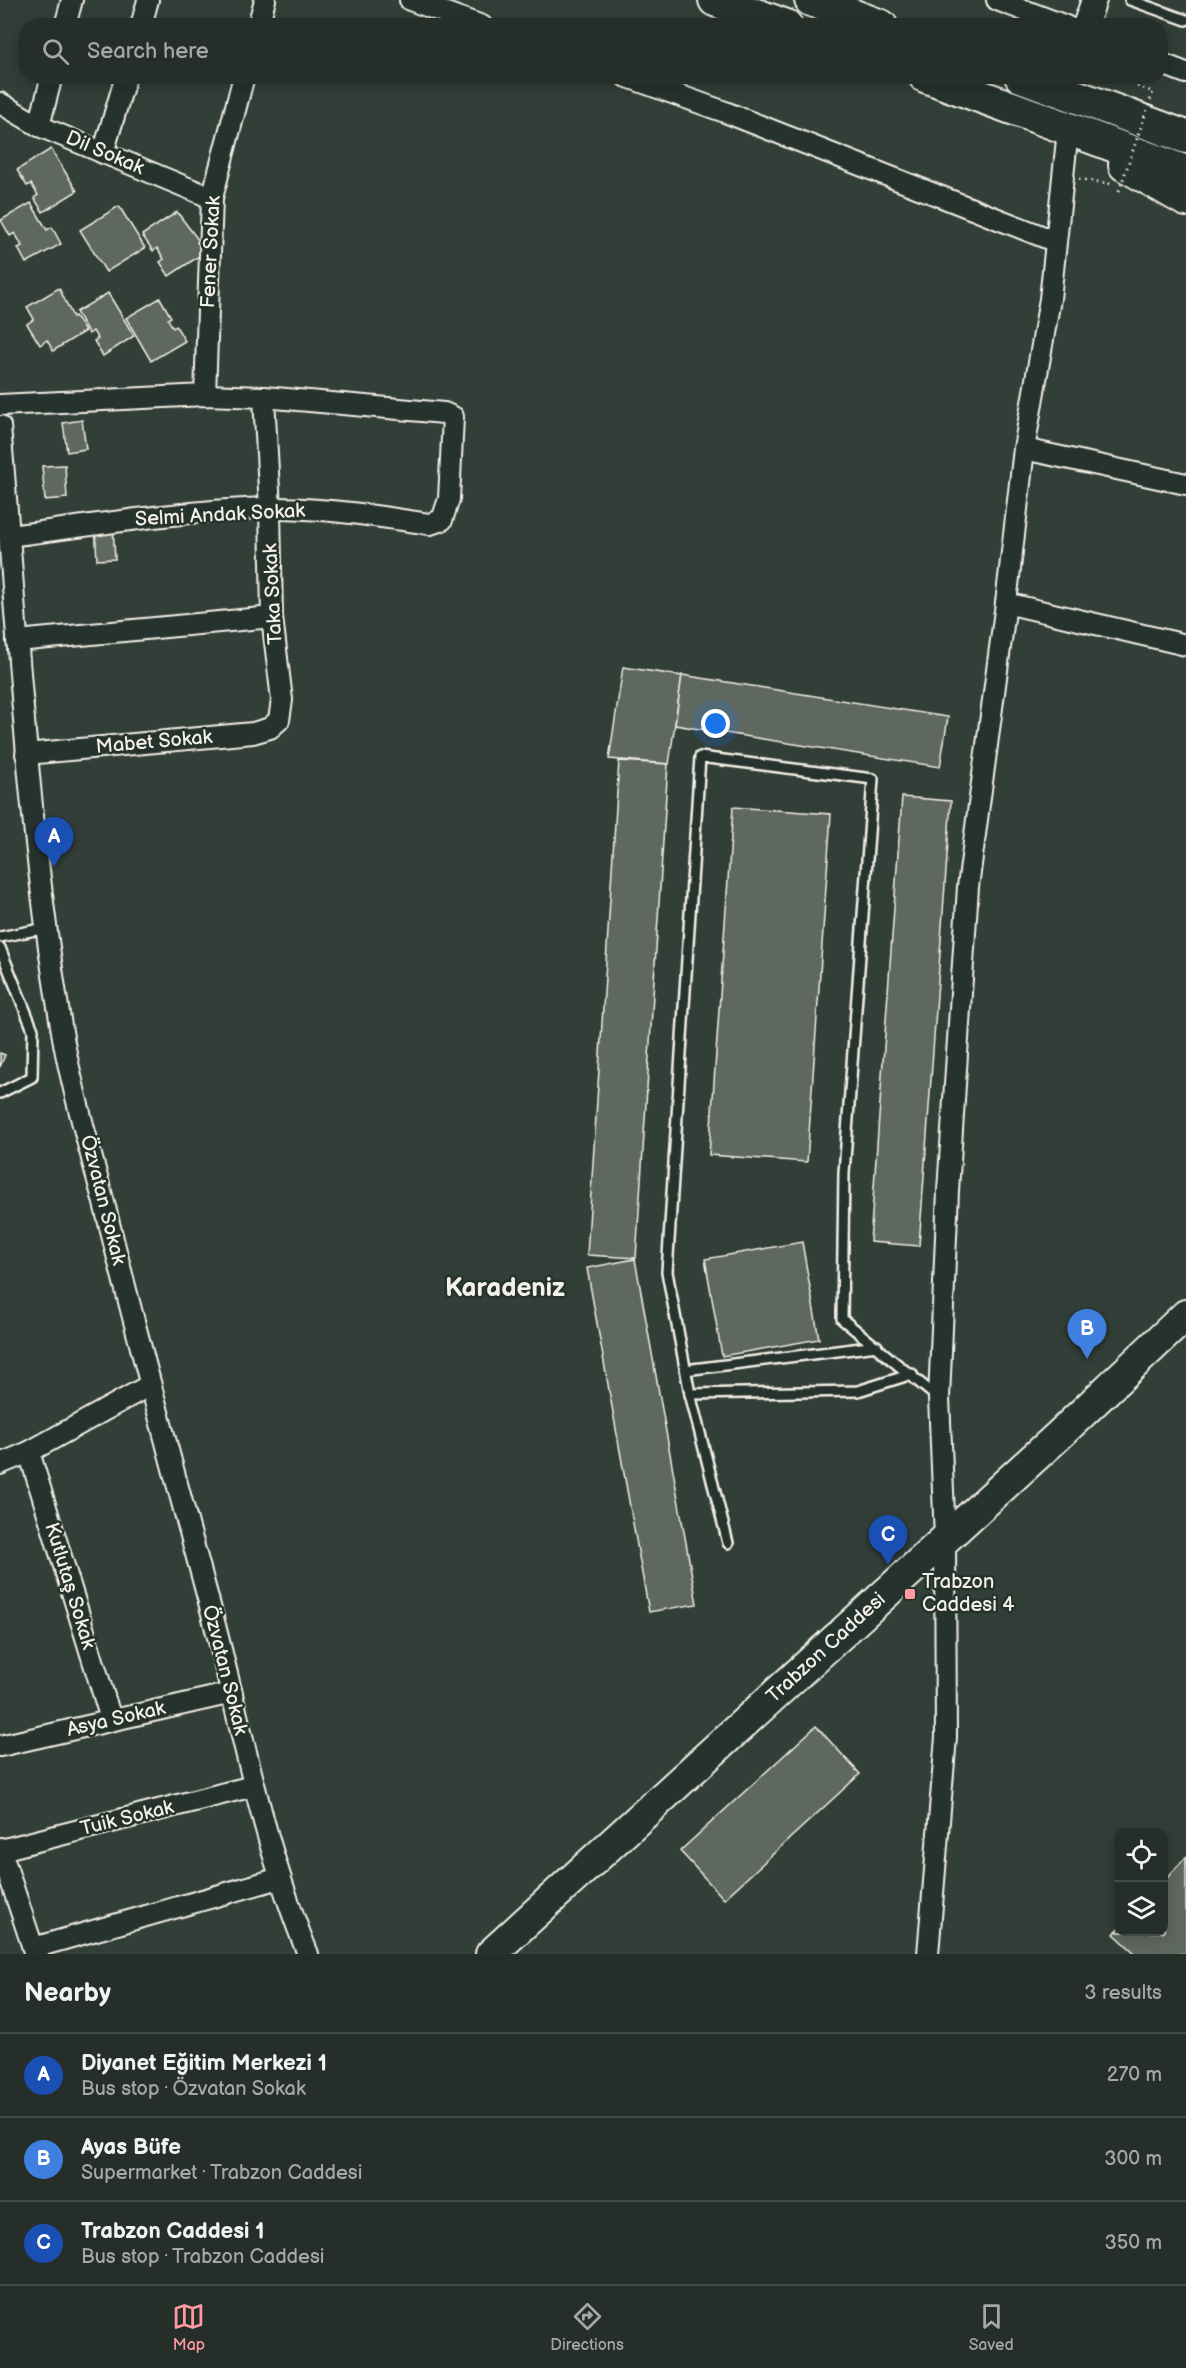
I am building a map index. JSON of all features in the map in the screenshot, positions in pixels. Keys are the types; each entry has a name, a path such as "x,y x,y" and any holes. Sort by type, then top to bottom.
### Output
{"highway":[{"path":"715,0 764,18"},
{"path":"811,0 859,18"},
{"path":"946,84 1186,172"},
{"path":"1066,84 1125,114 1186,137"},
{"path":"1125,114 1186,129"},
{"path":"1068,130 1186,200"}],"main road":[{"name":"Trabzon Caddesi","path":"491,1954 1186,1315"}],"street":[{"path":"67,18 72,0"},
{"path":"143,18 148,0"},
{"path":"260,18 265,0"},
{"path":"410,0 460,18"},
{"path":"997,0 1045,18"},
{"path":"1088,18 1094,0"},
{"path":"1168,66 1186,73"},
{"path":"39,126 50,84"},
{"path":"103,153 124,84"},
{"name":"Fener Sokak","path":"205,395 212,198 242,84"},
{"path":"647,84 725,112 1054,241"},
{"name":"Dil Sokak","path":"0,103 39,126 212,198"},
{"path":"928,1954 946,1737 945,1538 939,1398 948,1191 968,887 1024,449 1050,299 1061,175 1068,130"},
{"path":"0,405 205,395 264,397"},
{"name":"Selmi Andak Sokak","path":"10,536 143,518 270,508 332,510 430,524 442,520 449,499 453,417 444,413 264,397"},
{"name":"Taka Sokak","path":"264,397 270,508 272,617 282,700 279,720"},
{"name":"Özvatan Sokak","path":"0,426 26,754 46,928 65,1047 150,1385 232,1693 253,1786 280,1878 308,1954"},
{"path":"1024,449 1186,484"},
{"path":"1006,603 1186,645"},
{"path":"17,641 272,617"},
{"name":"Mabet Sokak","path":"26,754 253,733 270,728 279,720"},
{"path":"0,1464 29,1452 150,1385"},
{"name":"Kutlutaş Sokak","path":"29,1452 111,1719"},
{"name":"Asya Sokak","path":"0,1746 232,1693"},
{"name":"Tuik Sokak","path":"0,1849 253,1786"},
{"path":"0,1849 34,1951 280,1878"}],"lane":[{"path":"1130,0 1186,20"},
{"path":"728,1543 690,1394 667,1272 700,757 873,779 844,1173 842,1319 939,1398"},
{"path":"0,937 46,928"},
{"path":"0,948 33,1030 32,1077 0,1093"},
{"path":"685,1370 877,1347"},
{"path":"690,1394 858,1391 912,1374"}],"path":[{"path":"1119,191 1153,92 1136,86 1137,84"},
{"path":"1061,175 1126,185"}],"building":[{"path":"51,149 77,191 43,212 34,198 38,195 31,184 27,186 17,170"},
{"path":"31,203 47,230 52,227 61,244 26,263 18,248 22,246 15,233 10,236 1,220"},
{"path":"119,206 145,248 106,272 80,230"},
{"path":"177,212 199,241 197,242 204,253 169,276 160,262 164,259 157,248 153,251 142,235"},
{"path":"59,288 73,317 75,316 85,331 53,351 47,340 40,345 27,324 34,319 27,307"},
{"path":"108,293 134,336 103,356 94,341 98,339 93,331 89,334 76,312"},
{"path":"160,298 171,317 168,319 173,328 176,326 185,341 151,361 126,318"},
{"path":"82,420 86,449 67,452 63,423"},
{"path":"65,465 67,498 45,500 42,466"},
{"path":"113,526 115,559 97,560 95,527"},
{"path":"623,667 682,676 669,764 609,759"},
{"path":"682,675 948,717 940,767 675,725"},
{"path":"619,761 668,764 636,1258 587,1255"},
{"path":"902,797 951,801 919,1246 870,1242"},
{"path":"733,807 831,814 807,1162 709,1155"},
{"path":"0,1053 5,1055 0,1067"},
{"path":"802,1242 819,1339 722,1356 705,1259"},
{"path":"635,1259 697,1604 649,1612 587,1268"},
{"path":"816,1726 860,1774 724,1899 680,1851"},
{"path":"1186,1857 1186,1954 1136,1954 1116,1936 1168,1936 1168,1877"}],"place":[{"name":"Diyanet Eğitim Merkezi 1","path":"54,867"},
{"name":"Ayas Büfe","path":"1087,1359"},
{"name":"Trabzon Caddesi 1","path":"888,1565"},
{"name":"Trabzon Caddesi 4","path":"910,1594"}],"district":[{"name":"Karadeniz","path":"505,1288"}]}
